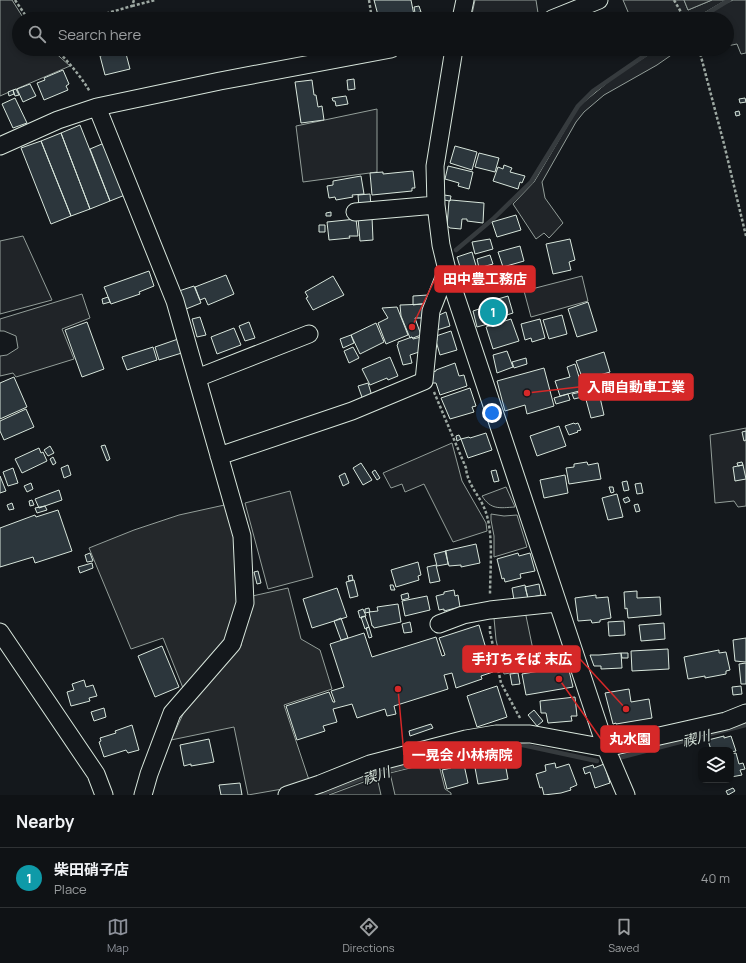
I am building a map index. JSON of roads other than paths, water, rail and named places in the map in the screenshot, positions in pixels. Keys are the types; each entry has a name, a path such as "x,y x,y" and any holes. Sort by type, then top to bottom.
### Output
{"street":[{"path":"462,12 465,0"},
{"path":"570,12 600,0"},
{"path":"0,146 58,120 97,107 355,56"},
{"path":"453,56 435,166 436,205 441,245 447,270 556,603 606,748 626,795"},
{"path":"97,107 175,301 242,536 245,603 232,644 172,713 149,774 143,795"},
{"path":"355,212 436,205"},
{"path":"220,456 352,411 424,381 431,311 447,270"},
{"path":"197,378 309,334"},
{"path":"439,624 463,615 490,610 556,603"},
{"path":"0,632 96,774 104,795"},
{"path":"287,795 320,784 370,764 466,739 496,734 530,734 606,748 726,720 746,713"}],"waterway":[{"path":"709,12 729,0"},
{"path":"456,250 493,219 531,182 578,106 593,91 644,56"},
{"name":"禊川","path":"622,757 746,725"},
{"name":"禊川","path":"320,795 374,774 486,746 518,744 597,761"}],"place":[{"name":"柴田硝子店","path":"493,312"},
{"name":"田中豊工務店","path":"412,327"},
{"name":"入間自動車工業","path":"527,393"},
{"name":"丸水園","path":"559,679"},
{"name":"一晃会 小林病院","path":"398,689"},
{"name":"手打ちそば 末広","path":"626,709"}]}
